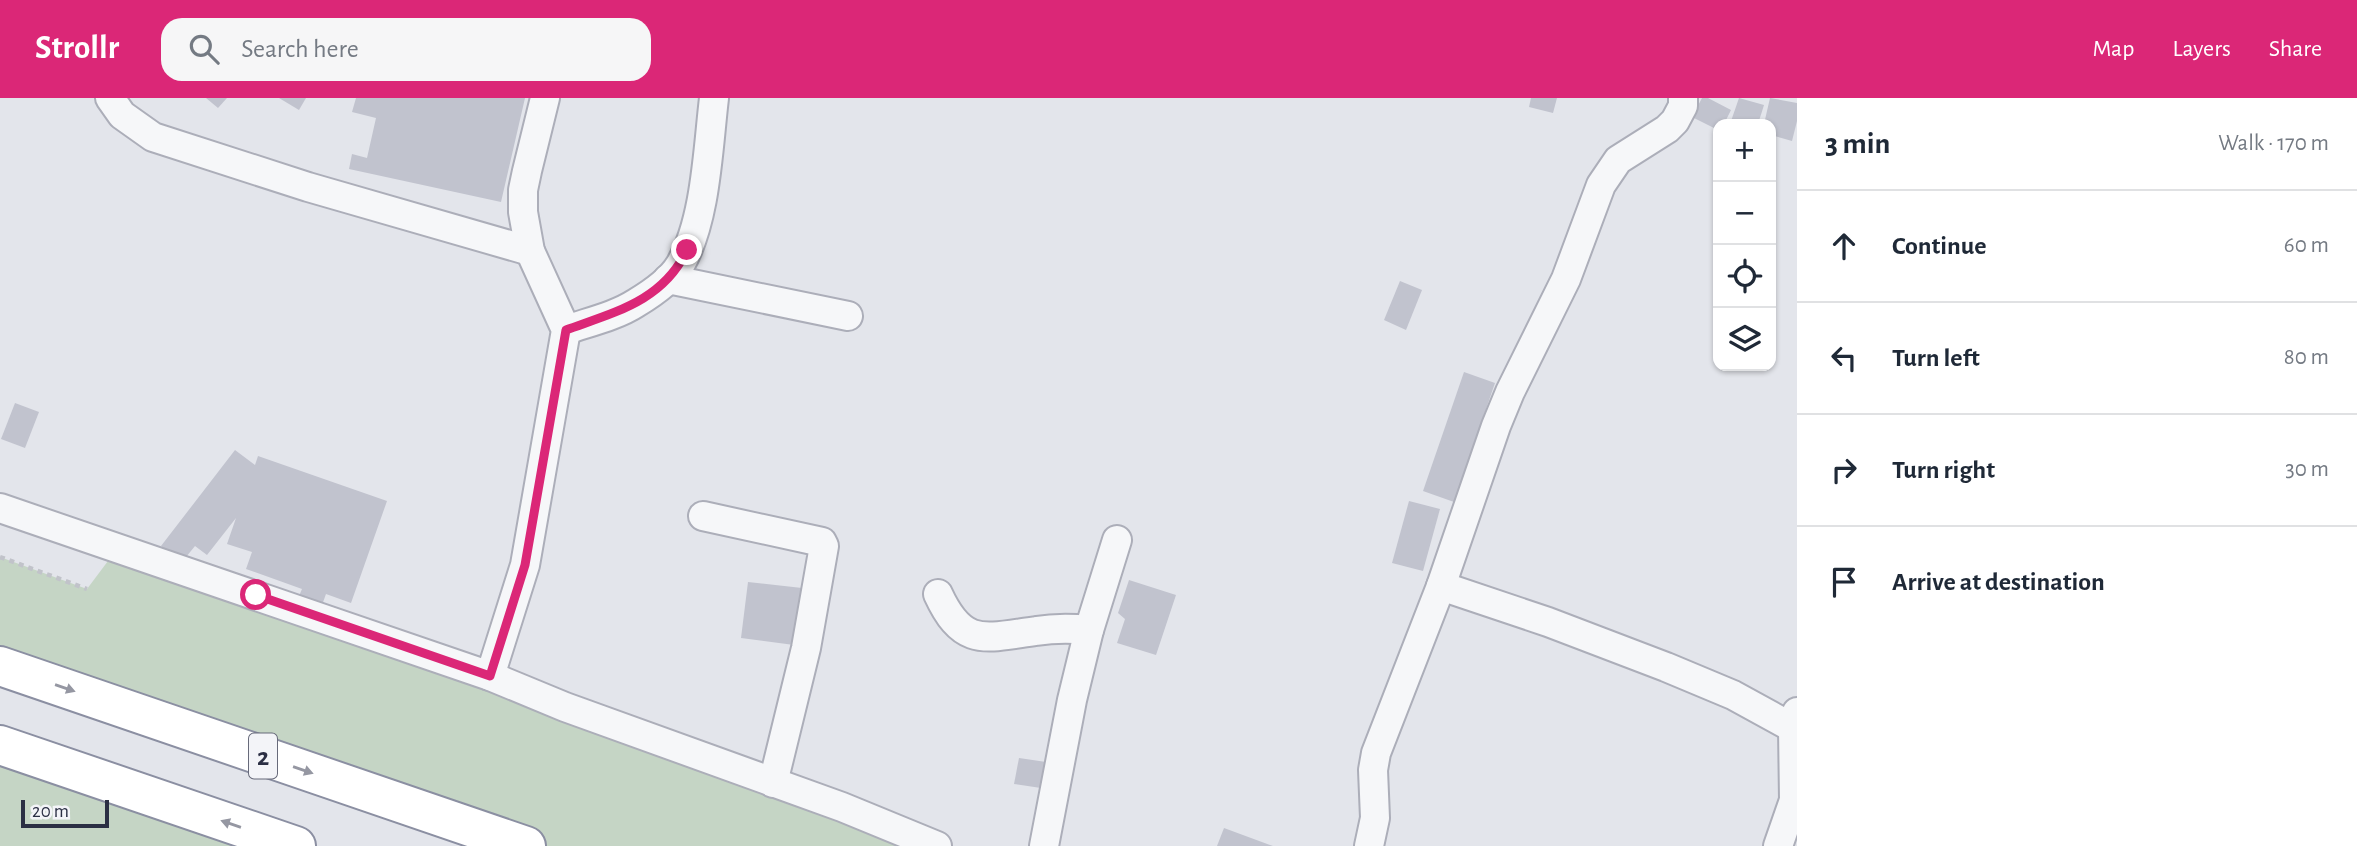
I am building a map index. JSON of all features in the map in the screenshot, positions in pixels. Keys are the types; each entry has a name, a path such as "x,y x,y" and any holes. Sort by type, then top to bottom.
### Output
{"highway":[{"name":"2","path":"0,666 526,846"},
{"path":"0,745 296,846"}],"street":[{"path":"110,98 122,115 153,137 308,187 530,251"},
{"path":"490,676 525,565 566,330 530,251 523,212 523,190 545,98"},
{"path":"566,330 634,305 668,279 679,266 692,235 701,198 714,98"},
{"path":"1369,846 1375,818 1373,771 1376,752 1441,586 1510,391 1566,278 1601,185 1618,160 1675,121 1683,106 1683,98"},
{"path":"668,279 848,316"},
{"path":"0,508 490,676 565,708 842,807 937,846"},
{"path":"703,516 822,542 824,546 806,648 773,783"},
{"path":"1044,846 1064,734 1089,630 1117,540"},
{"path":"1441,586 1548,622 1795,720 1794,800 1778,846"},
{"path":"938,594 954,623 983,637 1062,628 1089,630"}],"path":[{"path":"0,557 88,589"}],"green space":[{"path":"117,549 938,846 524,846 0,666 0,557 87,589"},
{"path":"0,744 296,846 0,846"}],"building":[{"path":"206,98 227,98 218,108"},
{"path":"279,98 306,98 299,110"},
{"path":"356,98 525,98 501,202 349,169 352,154 367,158 376,118 352,112"},
{"path":"1531,98 1557,98 1553,113 1529,107"},
{"path":"1702,98 1708,98 1731,110 1726,119 1713,119 1713,128 1692,117"},
{"path":"1739,98 1764,105 1760,119 1732,119"},
{"path":"1770,98 1797,103 1797,121 1792,141 1776,136 1776,119 1765,119"},
{"path":"1400,281 1422,290 1406,330 1384,320"},
{"path":"1464,372 1495,383 1454,502 1423,491"},
{"path":"15,403 39,412 25,448 1,439"},
{"path":"235,450 255,465 258,456 387,501 351,603 326,594 322,605 299,596 302,589 246,569 252,552 227,544 236,518 207,555 195,546 182,562 161,546"},
{"path":"1409,501 1440,509 1423,571 1392,563"},
{"path":"1129,580 1176,595 1156,655 1117,643 1125,619 1118,613"},
{"path":"748,582 802,588 794,645 741,638"},
{"path":"1019,758 1046,762 1041,788 1014,784"},
{"path":"1224,828 1273,846 1217,846"}],"route":[{"path":"256,595 490,676 525,565 566,330 634,305 668,279 687,250"}]}
